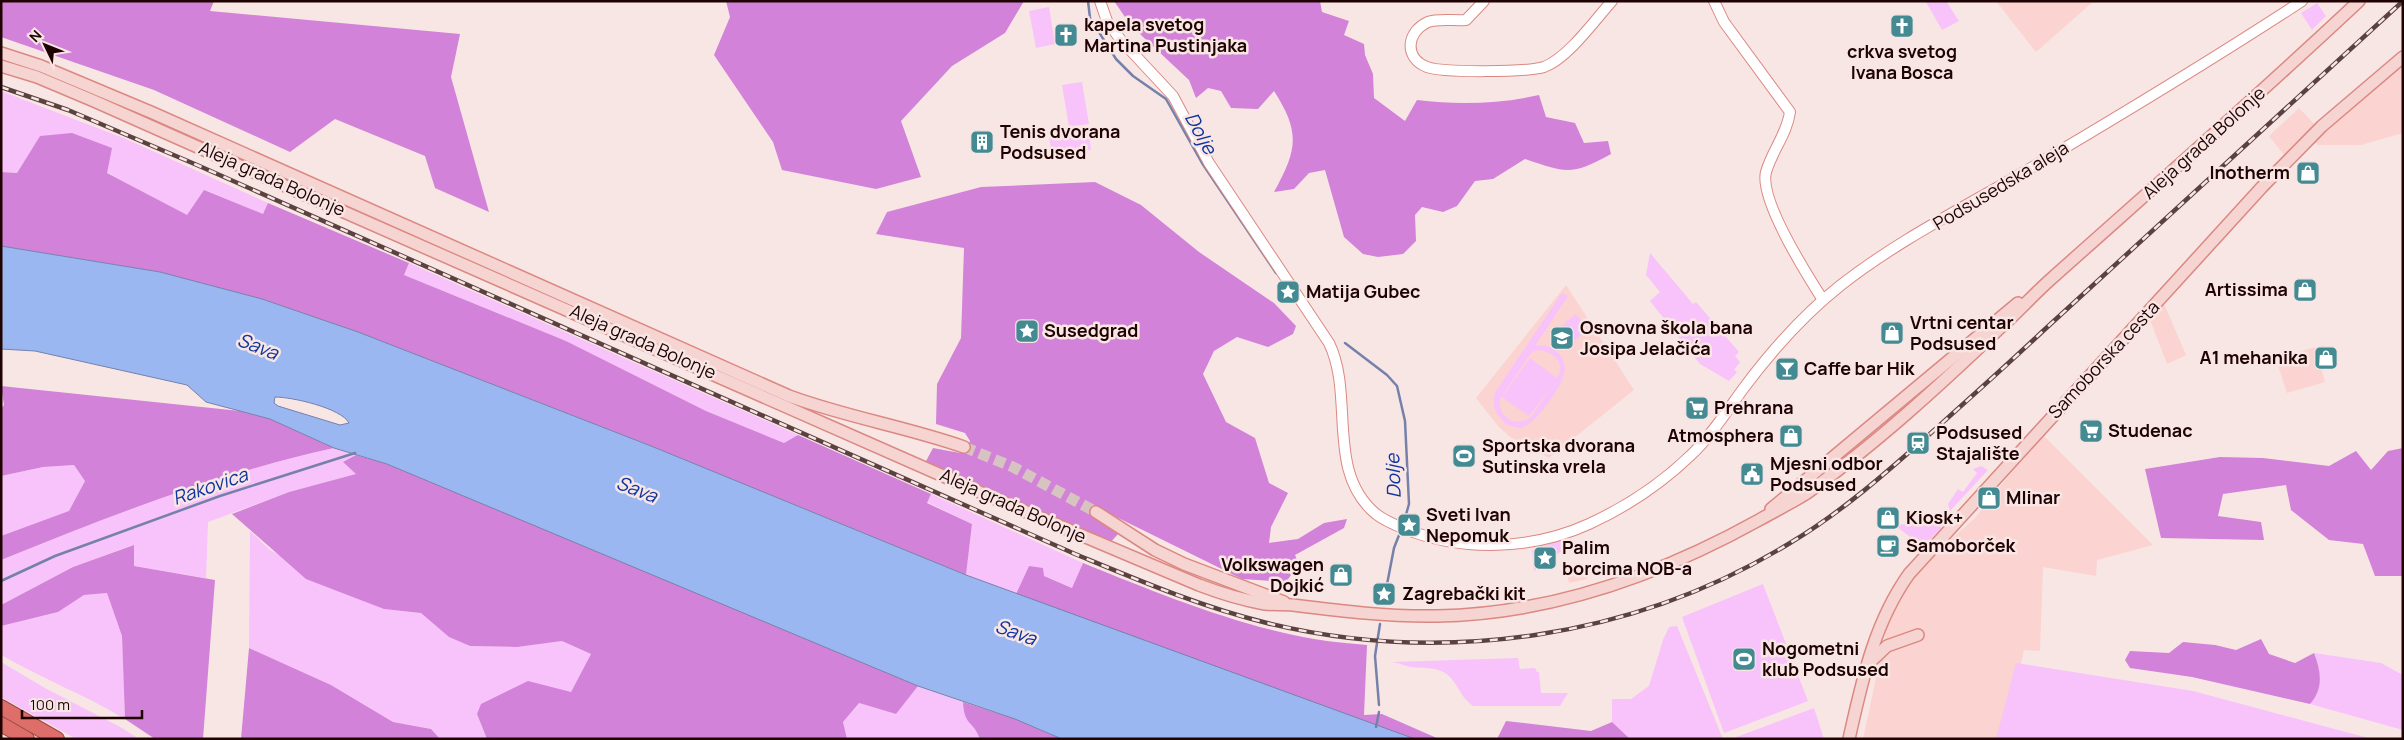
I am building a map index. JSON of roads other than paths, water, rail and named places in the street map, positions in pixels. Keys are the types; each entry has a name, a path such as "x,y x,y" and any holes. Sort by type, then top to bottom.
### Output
{"highway":[{"path":"1,707 57,739"},
{"path":"1,724 27,739"}],"main road":[{"name":"Aleja grada Bolonje","path":"1,66 45,80 219,154 301,193 1119,553 1225,595 1271,604 1287,604 1359,613 1431,616 1480,613 1538,604 1598,590 1645,574 1705,549 1758,520 2010,309 2047,282 2239,112 2359,1"},
{"name":"Aleja grada Bolonje","path":"1,53 41,66 153,113 789,396 840,414 941,439 964,447"},
{"name":"Samoborska cesta","path":"1849,739 1866,667 1876,636 1888,608 1900,588 1921,561 2262,187 2322,126 2403,57"},
{"name":"Aleja grada Bolonje","path":"1096,512 1154,550 1184,564 1287,604"},
{"path":"1866,667 1887,646 1918,634"}],"street":[{"name":"Podsusedska aleja","path":"1100,1 1107,21 1120,39 1173,96 1209,163 1329,343 1338,365 1346,457 1350,476 1371,509 1384,520 1419,534 1472,545 1536,540 1585,526 1622,508 1676,468 1707,438 1791,330 1823,300 1854,276 1889,252 2123,114 2302,1"},
{"path":"1482,5 1466,20 1436,20 1419,28 1412,36 1409,48 1413,56 1428,67 1448,70 1522,71 1546,66 1565,53 1612,1"},
{"path":"1714,1 1724,22 1790,112 1789,122 1766,172 1764,188 1774,212 1823,300"}],"water":[{"name":"Sava","path":"1,246 160,272 262,299 358,332 651,446 966,575 1415,739 1062,739 1015,719 918,686 387,464 334,448 270,419 206,402 187,385 35,351 1,349","holes":["275,397 304,401 327,408 349,423 340,425 278,406 274,403"]}],"waterway":[{"name":"Dolje","path":"1088,1 1090,18 1116,59 1133,76 1166,99 1202,163 1276,273"},
{"name":"Dolje","path":"1345,343 1387,375 1397,386 1405,421 1409,504 1403,525"},
{"name":"Rakovica","path":"1,581 55,556 220,496 355,453"},
{"name":"Dolje","path":"1384,600 1394,548 1401,530"},
{"name":"Dolje","path":"1379,705 1375,656 1380,624"},
{"name":"Dolje","path":"1376,727 1379,712"}],"tunnel":[{"path":"964,447 1013,467 1096,512"}],"railway":[{"path":"1,87 68,110 197,165 1122,574 1218,609 1267,623 1334,636 1402,642 1469,642 1537,635 1603,621 1668,602 1730,575 1790,543 1828,518 1881,477 1974,394 2403,1"}],"place":[{"name":"crkva svetog Ivana Bosca","path":"1902,26"},
{"name":"kapela svetog Martina Pustinjaka","path":"1066,35"},
{"name":"Tenis dvorana Podsused","path":"982,142"},
{"name":"Inotherm","path":"2308,173"},
{"name":"Artissima","path":"2305,290"},
{"name":"Matija Gubec","path":"1288,292"},
{"name":"Susedgrad","path":"1027,331"},
{"name":"Vrtni centar Podsused","path":"1892,333"},
{"name":"Osnovna škola bana Josipa Jelačića","path":"1562,338"},
{"name":"A1 mehanika","path":"2326,358"},
{"name":"Caffe bar Hik","path":"1787,369"},
{"name":"Prehrana","path":"1697,408"},
{"name":"Studenac","path":"2091,431"},
{"name":"Atmosphera","path":"1791,436"},
{"name":"Podsused Stajalište","path":"1918,443"},
{"name":"Sportska dvorana Sutinska vrela","path":"1464,456"},
{"name":"Mjesni odbor Podsused","path":"1752,474"},
{"name":"Mlinar","path":"1989,498"},
{"name":"Kiosk+","path":"1888,518"},
{"name":"Sveti Ivan Nepomuk","path":"1409,525"},
{"name":"Samoborček","path":"1888,546"},
{"name":"Palim borcima NOB-a","path":"1545,558"},
{"name":"Volkswagen Dojkić","path":"1341,575"},
{"name":"Zagrebački kit","path":"1384,594"},
{"name":"Nogometni klub Podsused","path":"1744,659"}]}
